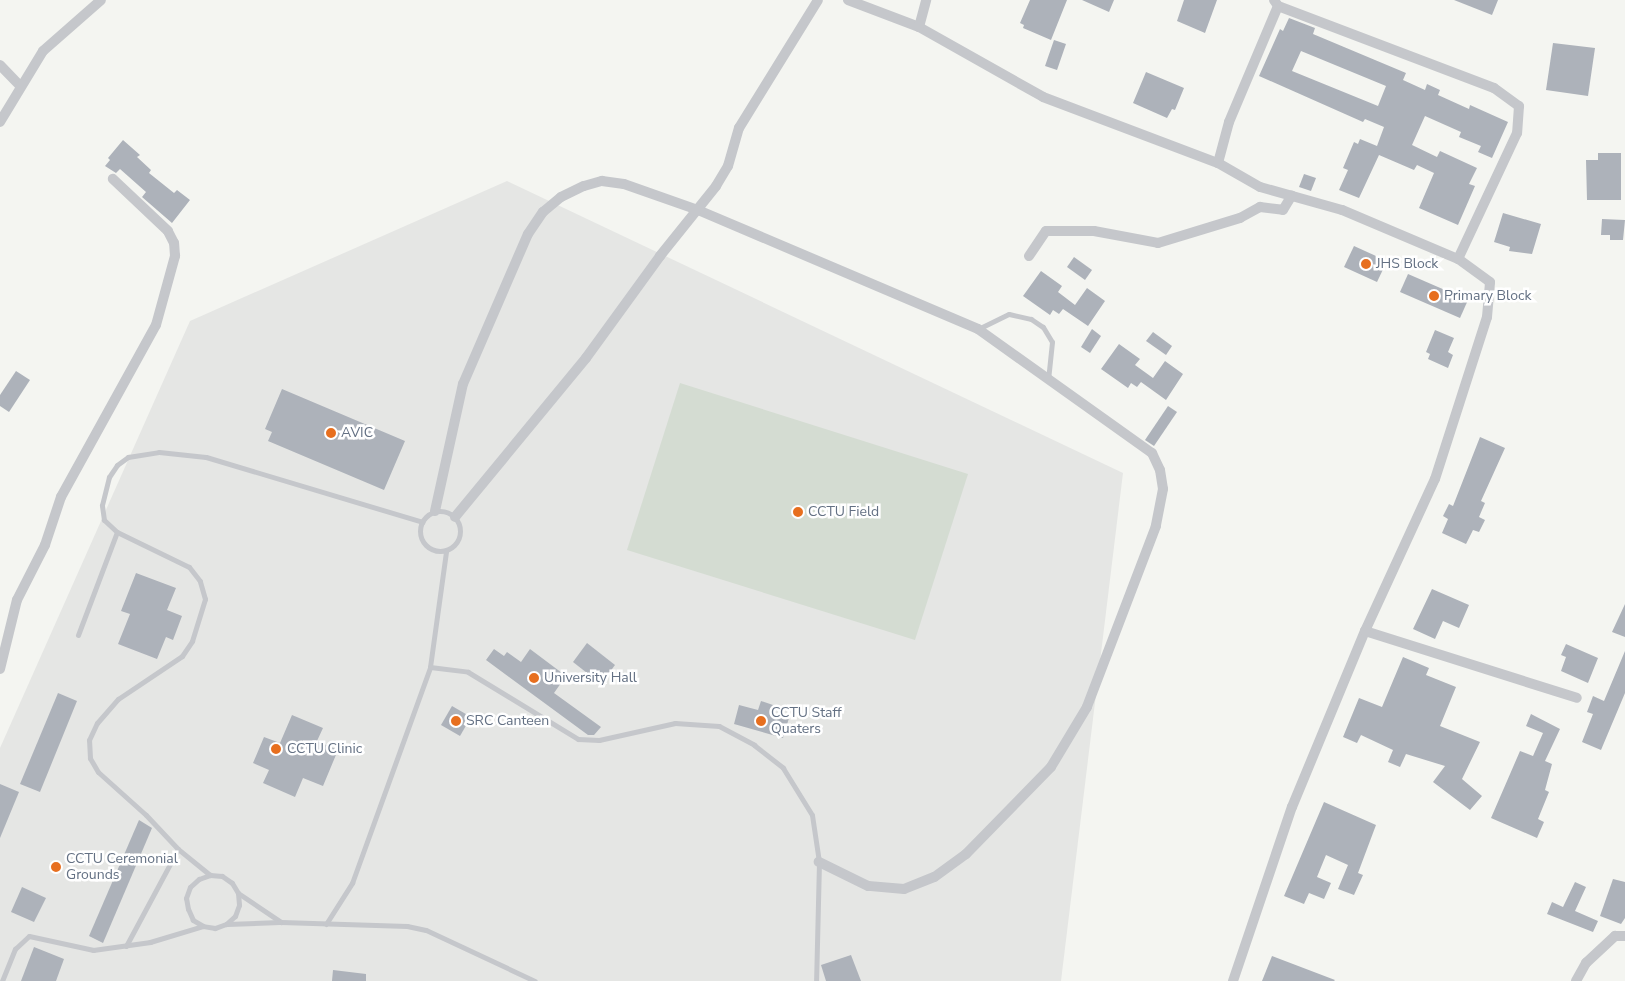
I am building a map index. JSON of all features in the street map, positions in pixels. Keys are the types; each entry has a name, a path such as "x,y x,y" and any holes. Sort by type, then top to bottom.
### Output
{"street":[{"path":"0,122 20,86 43,51 101,0"},
{"path":"455,517 586,358 660,256 698,210 728,166 739,128 818,0"},
{"path":"848,0 919,27 1043,97 1218,163 1260,187 1342,210 1458,259 1490,282 1487,317 1435,479 1364,632 1292,807 1233,981"},
{"path":"919,27 926,0"},
{"path":"1218,163 1229,122 1276,3 1494,88 1519,106 1518,133 1458,259"},
{"path":"0,65 20,86"},
{"path":"0,669 17,600 45,545 61,497 156,325 174,256 174,243 168,231 113,178"},
{"path":"435,512 463,384 528,234 543,212 561,197 584,186 602,181 624,184 698,210 978,329 1152,454 1160,470 1163,488 1156,526 1144,563 1087,707 1051,767 966,854 934,877 904,889 868,886 819,862"},
{"path":"1029,256 1046,231 1094,231 1158,243 1240,218 1260,207 1283,210 1292,195"},
{"path":"1364,632 1577,698"},
{"path":"1576,981 1586,963 1615,936 1625,936"}],"lane":[{"path":"978,329 1009,314 1031,319 1043,327 1052,342 1048,378"},
{"path":"210,875 178,849 146,815 98,772 90,758 89,740 97,723 118,699 182,656 192,641 205,599 200,581 189,568 117,532 104,520 102,505 110,477 117,465 128,457 159,452 206,457 258,471 422,522"},
{"path":"326,924 352,883 430,667 446,551 460,537 455,517 442,511 435,512 422,522 420,538 424,545 438,552 446,551"},
{"path":"78,635 117,532"},
{"path":"430,667 468,672 578,739 599,740 675,723 719,726 754,744 783,768 812,815 819,862 816,981"},
{"path":"126,946 178,849"},
{"path":"203,926 190,915 186,898 190,887 199,878 210,875 222,876 232,883 238,893 281,922"},
{"path":"226,924 235,916 239,905 238,893"},
{"path":"2,981 15,949 29,936 94,950 126,946 203,926 215,928 226,924 281,922 407,926 426,930 535,981"}],"shaded area":[{"path":"507,181 1123,473 1061,981 0,981 0,748 190,321"},
{"name":"CCTU Field","path":"680,383 968,474 915,640 627,550"}],"building":[{"path":"1030,0 1067,0 1051,40 1023,28 1024,25 1020,23"},
{"path":"1082,0 1114,0 1109,12"},
{"path":"1184,0 1217,0 1205,33 1177,21"},
{"path":"1454,0 1498,0 1492,15"},
{"path":"1289,18 1315,28 1313,34 1406,73 1403,80 1425,90 1427,84 1440,90 1438,95 1469,109 1470,105 1508,122 1492,158 1478,152 1481,146 1459,137 1461,132 1425,116 1412,145 1437,157 1440,151 1477,168 1469,184 1475,186 1458,225 1419,208 1434,173 1417,165 1414,170 1379,155 1359,198 1339,190 1348,170 1343,168 1354,142 1358,144 1360,139 1377,146 1384,127 1365,119 1363,122 1259,76 1280,29 1283,31","holes":["1301,51 1386,86 1378,106 1292,71"]},
{"path":"1054,40 1066,44 1057,70 1045,66"},
{"path":"1553,43 1595,48 1588,96 1546,90"},
{"path":"1146,72 1184,88 1175,110 1172,109 1167,118 1133,103"},
{"path":"123,140 140,155 137,157 151,170 149,173 174,193 177,190 190,200 172,223 142,197 146,192 120,169 116,173 105,166 110,160 108,158"},
{"path":"1598,153 1621,153 1621,200 1587,200 1586,160 1598,160"},
{"path":"1304,174 1316,178 1311,191 1299,187"},
{"path":"1503,213 1541,224 1532,254 1509,251 1510,247 1494,242"},
{"path":"1602,219 1625,220 1623,240 1610,240 1610,235 1601,235"},
{"name":"JHS Block","path":"1354,246 1387,261 1377,282 1344,267"},
{"path":"1074,257 1092,270 1085,280 1067,267"},
{"path":"1041,271 1062,286 1058,292 1075,305 1087,288 1105,301 1088,326 1063,309 1059,314 1053,310 1050,315 1023,296"},
{"name":"Primary Block","path":"1408,274 1468,300 1460,318 1400,292"},
{"path":"1092,329 1101,336 1090,353 1081,347"},
{"path":"1435,330 1454,338 1448,352 1453,355 1448,368 1428,359 1430,354 1426,352"},
{"path":"1153,332 1172,346 1166,355 1146,341"},
{"path":"1119,344 1140,359 1135,365 1153,378 1165,361 1183,374 1166,400 1141,382 1137,387 1131,383 1128,388 1101,369"},
{"path":"16,371 30,380 9,412 0,406 0,395"},
{"path":"282,389 405,441 384,490 268,441 272,432 265,429"},
{"path":"1168,406 1177,412 1154,446 1145,440"},
{"path":"1480,437 1505,448 1481,501 1485,503 1479,517 1485,520 1479,532 1473,530 1466,544 1442,533 1448,519 1443,516 1449,504 1453,506"},
{"path":"136,573 176,588 167,610 182,616 173,640 166,637 157,659 118,644 130,614 121,611"},
{"path":"1432,589 1469,605 1459,628 1443,621 1435,639 1413,629"},
{"path":"1625,604 1625,637 1612,632"},
{"path":"587,643 615,665 601,684 573,662"},
{"path":"1566,644 1598,658 1588,683 1561,671 1566,657 1561,655"},
{"path":"494,649 504,656 507,652 521,662 530,649 566,676 554,693 601,727 594,735 588,735 486,660"},
{"path":"1625,651 1625,693 1601,750 1582,742 1593,714 1587,712 1593,696 1604,701"},
{"path":"1403,657 1429,668 1426,675 1456,687 1440,726 1480,742 1462,779 1482,796 1470,810 1433,782 1445,766 1406,754 1400,767 1388,762 1393,750 1361,735 1357,743 1343,737 1359,698 1382,707"},
{"path":"58,693 77,701 40,792 20,784"},
{"name":"CCTU Staff Quaters","path":"761,701 773,705 771,713 789,718 783,738 734,724 739,705 758,710"},
{"name":"SRC Canteen","path":"452,706 471,717 460,736 441,725"},
{"path":"1531,714 1560,729 1545,761 1552,764 1545,790 1549,792 1538,819 1544,822 1537,838 1491,818 1520,751 1533,756 1543,733 1526,726"},
{"path":"292,715 323,728 317,741 338,750 323,786 303,778 295,797 263,783 269,770 253,763 264,737 280,743"},
{"path":"0,784 19,792 0,838"},
{"path":"1324,802 1376,825 1358,873 1363,875 1354,895 1338,889 1348,865 1326,855 1317,877 1331,883 1324,899 1309,893 1304,904 1284,896"},
{"path":"139,820 152,828 103,943 89,936"},
{"path":"1613,879 1625,882 1625,918 1621,924 1600,916"},
{"path":"1575,882 1586,887 1575,911 1598,921 1593,932 1547,914 1552,902 1563,907"},
{"path":"22,887 46,898 34,922 11,912"},
{"path":"34,947 64,959 56,981 21,981"},
{"path":"851,955 861,981 826,981 821,965"},
{"path":"1272,956 1335,980 1262,981"},
{"path":"333,970 366,974 366,981 332,981"}],"place":[{"name":"JHS Block","path":"1366,264"},
{"name":"Primary Block","path":"1434,296"},
{"name":"AVIC","path":"331,433"},
{"name":"CCTU Field","path":"798,512"},
{"name":"University Hall","path":"534,678"},
{"name":"SRC Canteen","path":"456,721"},
{"name":"CCTU Staff Quaters","path":"761,721"},
{"name":"CCTU Clinic","path":"276,749"},
{"name":"CCTU Ceremonial Grounds","path":"56,867"}]}
